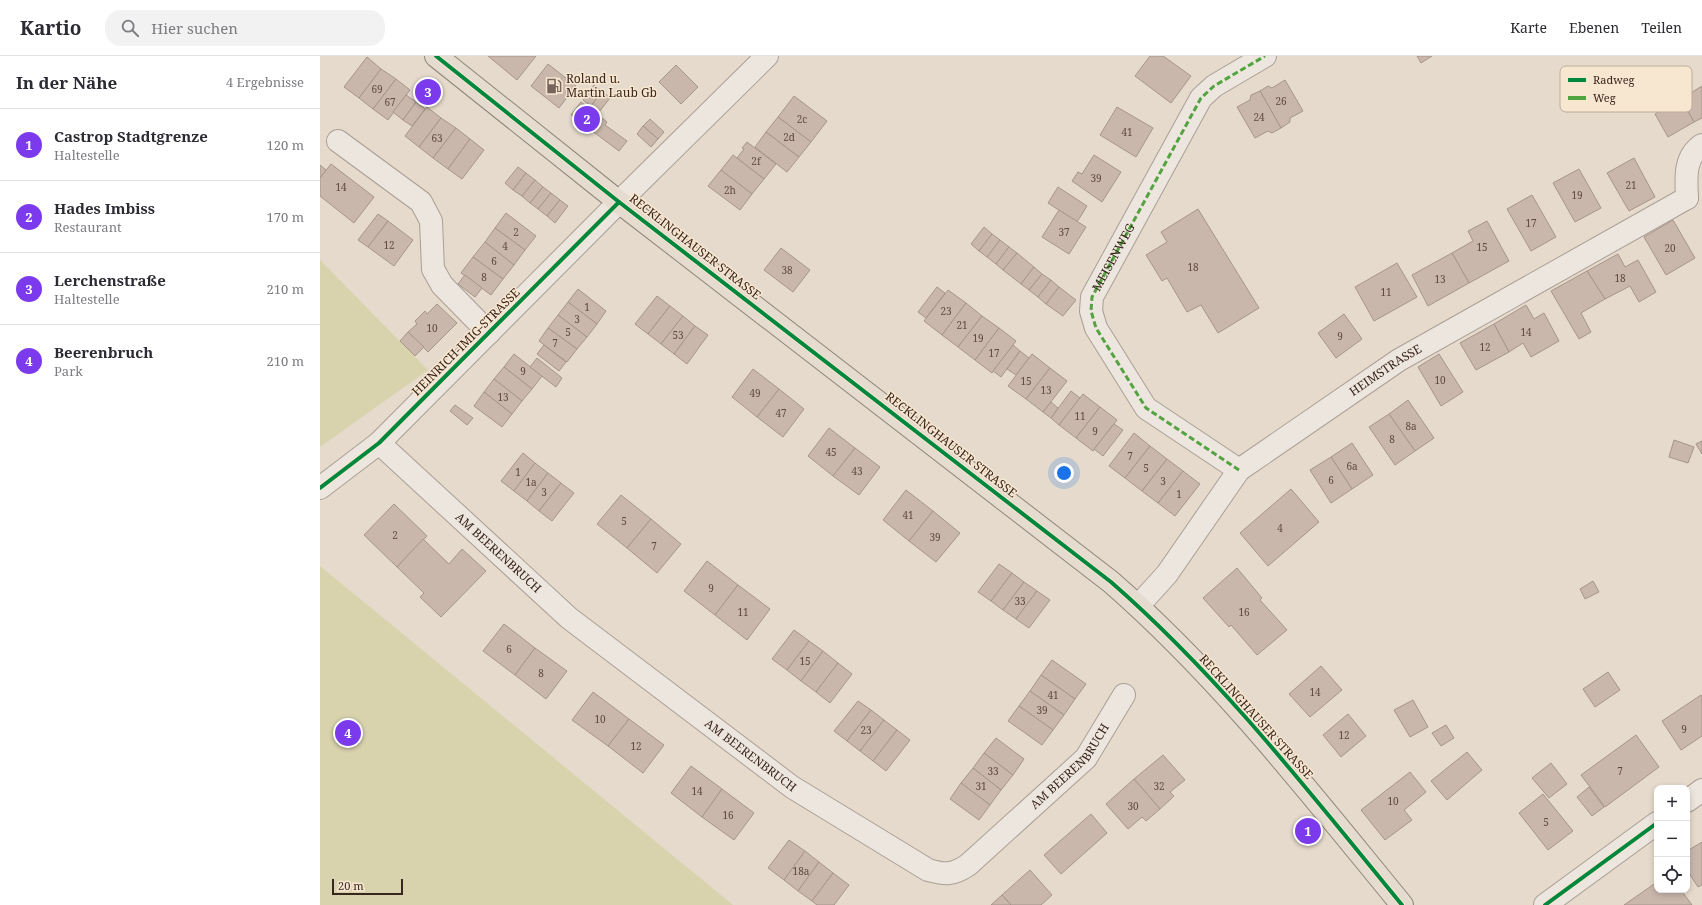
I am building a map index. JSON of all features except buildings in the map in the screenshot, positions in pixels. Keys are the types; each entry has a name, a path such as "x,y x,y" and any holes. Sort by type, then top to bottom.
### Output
{"main road":[{"name":"RECKLINGHAUSER STRASSE","path":"436,56 619,202 1111,582 1138,606 1211,678 1333,819 1402,905"}],"street":[{"name":"HEINRICH-IMIG-STRASSE","path":"320,488 378,443 767,56"},
{"name":"MEISENWEG","path":"1239,470 1146,408 1096,328 1091,311 1092,297 1201,98 1214,86 1265,56"},
{"path":"338,141 421,202 431,221 433,269 442,285 489,333"},
{"name":"HEIMSTRASSE","path":"1138,606 1166,574 1239,470 1399,360 1695,201 1686,171 1695,149 1702,145"},
{"name":"AM BEERENBRUCH","path":"378,443 569,618 792,787 928,870 949,874 959,871 968,865 1086,758 1124,695"},
{"path":"1690,799 1702,790"},
{"path":"1545,905 1654,825"}],"shaded area":[{"path":"320,260 428,370 320,447"},
{"path":"320,566 733,905 320,905"}],"marked path":[{"path":"1239,470 1146,408 1096,328 1091,311 1092,297 1201,98 1214,86 1265,56"}],"cycle path":[{"path":"436,56 619,202 1111,582 1190,657 1227,697 1298,779 1402,905"},
{"path":"320,488 379,443 619,202"},
{"path":"1545,905 1654,825"}],"place":[{"name":"Roland u. Martin Laub Gb","path":"554,86"},
{"name":"Lerchenstraße","path":"428,92"},
{"name":"Hades Imbiss","path":"587,119"},
{"name":"Beerenbruch","path":"348,733"},
{"name":"Castrop Stadtgrenze","path":"1308,831"}]}
